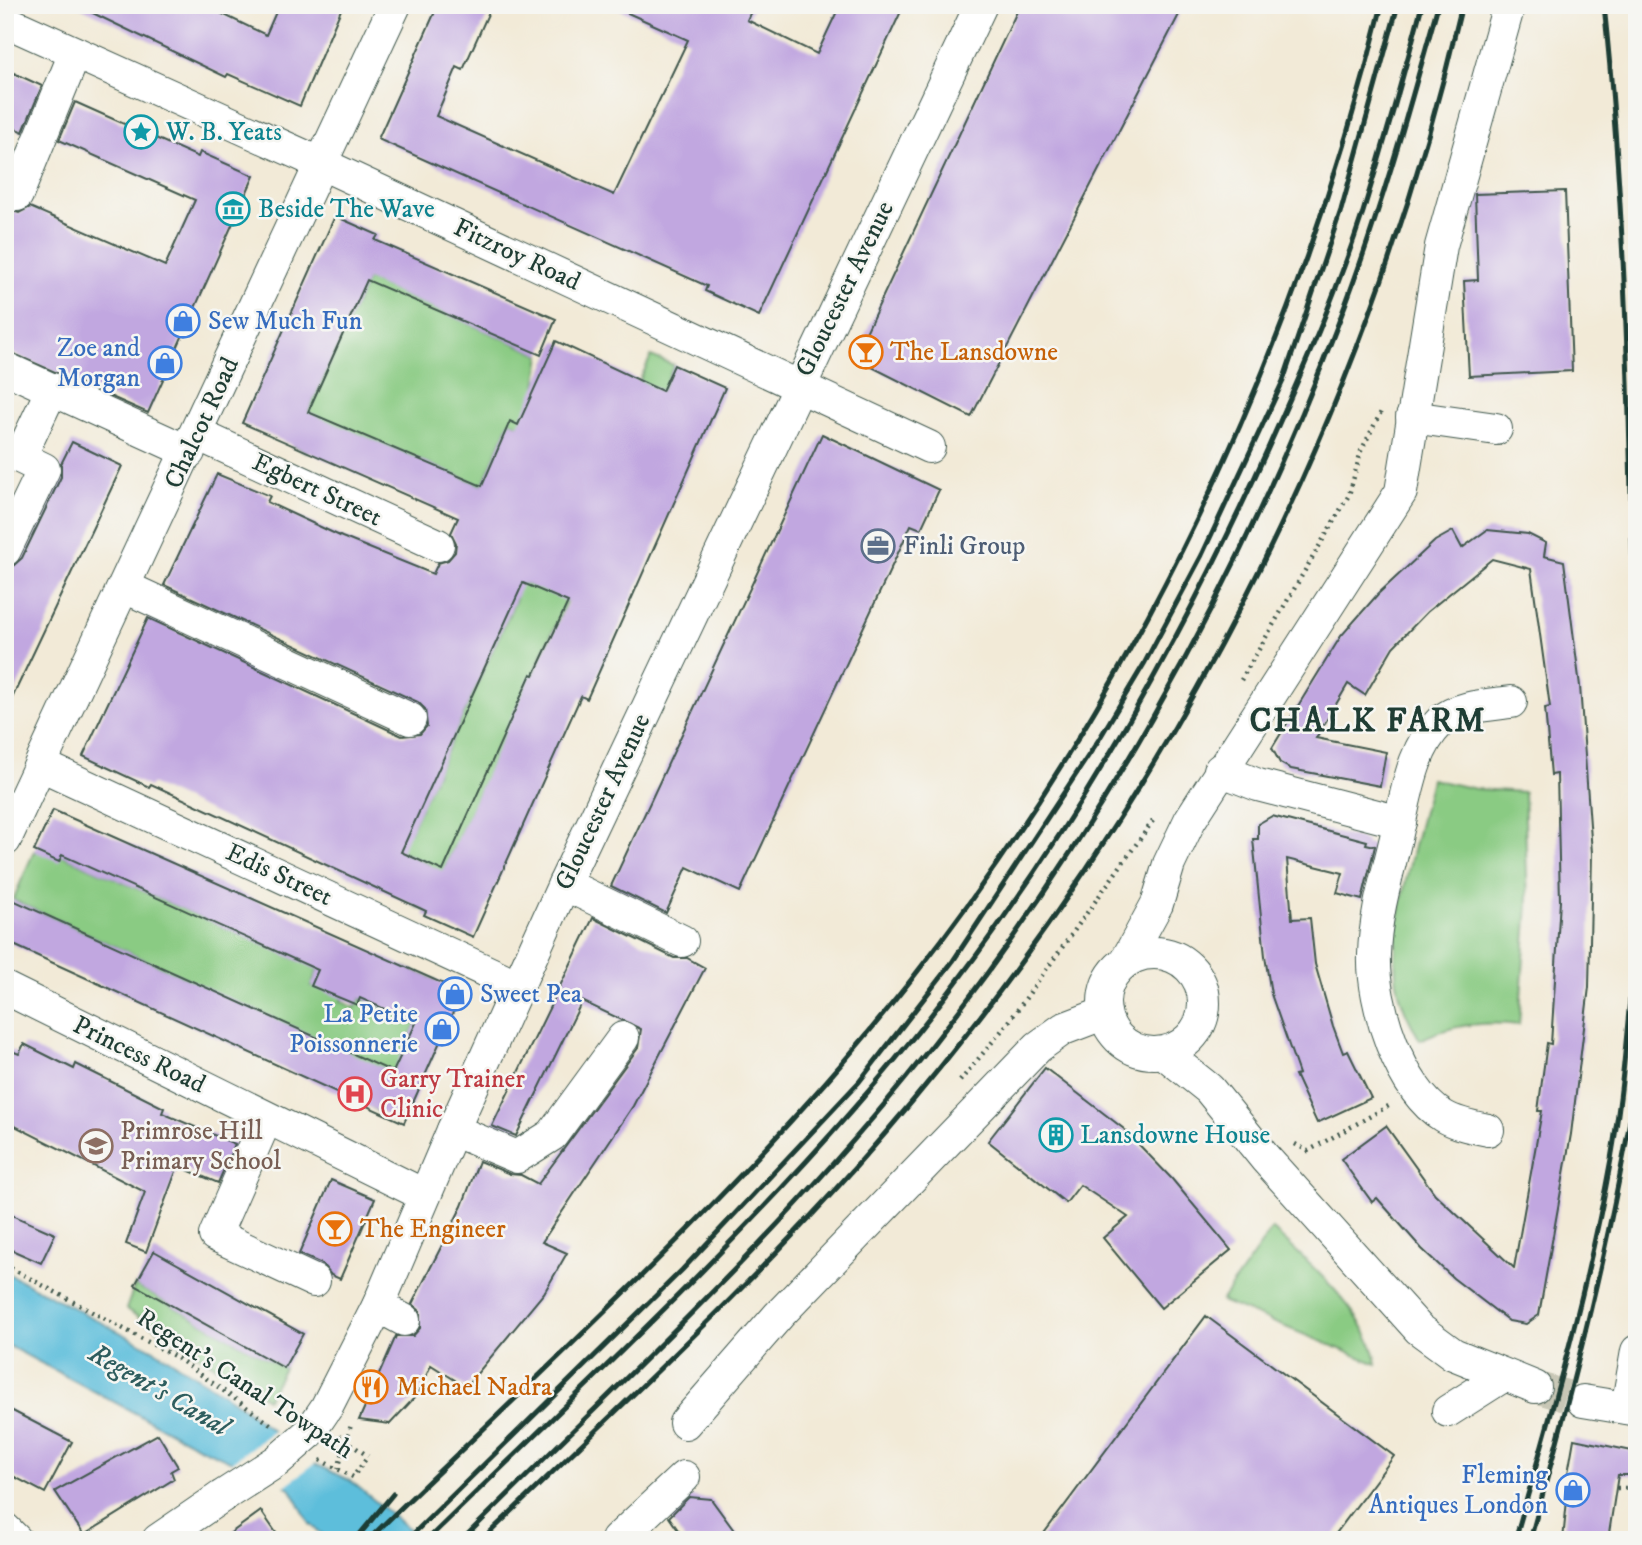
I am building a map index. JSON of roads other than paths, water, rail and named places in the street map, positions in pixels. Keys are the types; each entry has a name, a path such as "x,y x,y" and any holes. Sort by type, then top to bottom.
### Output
{"street":[{"name":"Chalcot Road","path":"7,833 193,443 395,5"},
{"name":"Gloucester Avenue","path":"158,1540 277,1461 319,1441 326,1408 391,1313 424,1195 453,1130 799,385 981,5"},
{"path":"1157,904 1177,958 1198,979 1203,995 1203,1012 1194,1033 1186,1041 1164,1053 1149,1054 1122,1042 1111,1029 1103,998 1107,984 1126,961 1157,904 1178,842 1220,770 1401,492 1399,410 1441,246 1509,5"},
{"name":"Fitzroy Road","path":"11,17 75,52 929,447"},
{"path":"17,195 75,52"},
{"name":"Egbert Street","path":"5,368 438,545"},
{"path":"5,550 23,458 52,389"},
{"path":"1399,410 1496,429"},
{"path":"125,587 410,719"},
{"path":"1488,1130 1442,1116 1417,1090 1398,1056 1385,1022 1376,986 1374,956 1377,919 1400,822 1422,746 1443,719 1465,710 1511,702"},
{"name":"Edis Street","path":"41,765 518,986"},
{"path":"1220,770 1258,785 1400,822"},
{"path":"565,884 682,941"},
{"path":"1126,961 1139,955 1156,953 1177,958"},
{"name":"Princess Road","path":"5,988 424,1195"},
{"path":"685,1423 779,1315 1030,1054 1063,1029 1105,1013"},
{"path":"1194,1033 1209,1089"},
{"path":"453,1130 517,1157 552,1135 623,1038"},
{"path":"1164,1053 1209,1089 1265,1158 1419,1329 1453,1354 1535,1387"},
{"path":"266,1119 215,1235 314,1281"},
{"path":"1583,1401 1632,1409 1637,1351"},
{"path":"1448,1411 1487,1389 1503,1376"},
{"path":"634,1535 684,1477"},
{"path":"5,1530 16,1540"}],"water":[{"name":"Regent's Canal","path":"5,1272 158,1352 233,1400 315,1464 351,1481 422,1540 329,1540 310,1524 290,1488 197,1446 5,1344"}],"tunnel":[{"path":"1535,1387 1583,1401"}],"railway":[{"path":"368,1540 649,1269 784,1128 911,980 992,870 1067,757 1136,639 1198,518 1254,393 1303,266 1346,137 1382,5"},
{"path":"407,1540 682,1270 859,1082 953,961 1098,741 1144,664 1202,555 1283,381 1341,210 1398,5"},
{"path":"427,1540 645,1328 803,1165 917,1033 1033,875 1136,708 1228,535 1269,446 1353,242 1422,5"},
{"path":"462,1540 690,1315 801,1199 854,1139 973,992 1036,904 1096,812 1152,718 1204,622 1253,524 1297,425 1338,324 1366,245 1404,126 1438,5"},
{"path":"482,1540 690,1340 840,1184 888,1130 989,1006 1081,876 1166,742 1243,602 1311,459 1370,311 1421,160 1462,5"},
{"path":"1604,5 1625,296 1637,780"},
{"path":"1515,1540 1568,1351 1602,1207 1620,1100 1637,922"},
{"path":"1530,1540 1590,1311 1616,1196 1637,1079"},
{"path":"355,1540 393,1494"}],"place":[{"name":"W. B. Yeats","path":"141,132"},
{"name":"Beside The Wave","path":"233,209"},
{"name":"Sew Much Fun","path":"183,321"},
{"name":"The Lansdowne","path":"866,352"},
{"name":"Zoe and Morgan","path":"165,363"},
{"name":"Finli Group","path":"878,546"},
{"name":"Sweet Pea","path":"455,994"},
{"name":"La Petite Poissonnerie","path":"442,1029"},
{"name":"Garry Trainer Clinic","path":"355,1094"},
{"name":"Lansdowne House","path":"1056,1135"},
{"name":"Primrose Hill Primary School","path":"96,1146"},
{"name":"The Engineer","path":"335,1229"},
{"name":"Michael Nadra","path":"371,1387"},
{"name":"Fleming Antiques London","path":"1573,1490"}],"district":[{"name":"CHALK FARM","path":"1368,721"}]}
